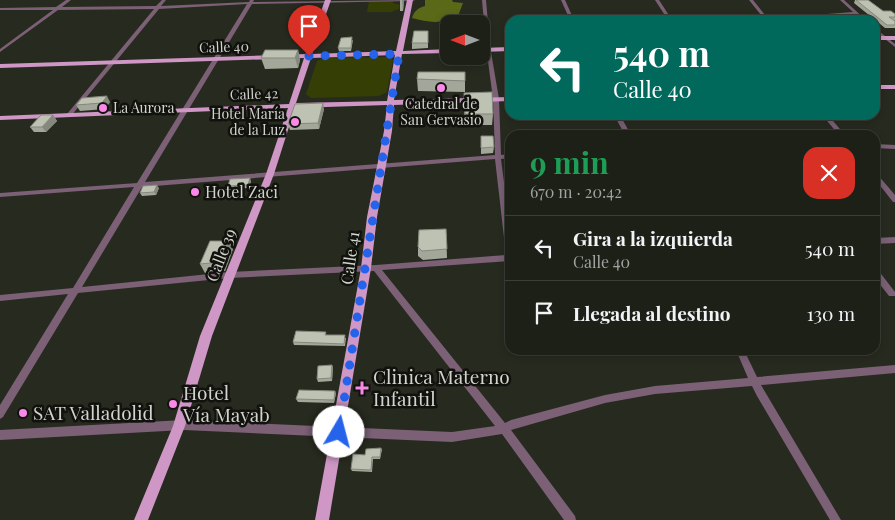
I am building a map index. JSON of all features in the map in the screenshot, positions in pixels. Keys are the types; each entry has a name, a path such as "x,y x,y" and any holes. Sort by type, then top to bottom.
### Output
{"main road":[{"name":"Calle 41","path":"322,520 339,432 351,348 371,268 372,217 383,165 399,54 411,0"},
{"name":"Calle 39","path":"141,520 179,426 206,336 228,275 270,174 328,1"},
{"path":"880,38 895,38"},
{"path":"490,50 505,49"},
{"name":"Calle 40","path":"0,66 440,52"},
{"path":"880,87 895,87"},
{"name":"Calle 42","path":"0,118 185,109 505,98"}],"street":[{"path":"0,52 69,0"},
{"path":"69,115 164,0"},
{"path":"0,10 157,7 251,2 411,0"},
{"path":"484,0 484,15"},
{"path":"563,0 570,15"},
{"path":"657,0 667,15"},
{"path":"751,0 764,15"},
{"path":"842,0 858,15"},
{"path":"0,414 251,2"},
{"path":"835,15 856,13"},
{"path":"880,34 895,46"},
{"path":"488,65 496,99 498,157 505,216"},
{"path":"829,120 838,130"},
{"path":"880,146 895,147"},
{"path":"0,195 139,186 505,156"},
{"path":"880,181 895,200"},
{"path":"880,241 895,240"},
{"path":"0,298 228,275 371,268 505,258"},
{"path":"371,268 504,429 571,520"},
{"path":"880,278 892,294"},
{"path":"742,355 755,382 836,520"},
{"path":"0,435 179,426 452,437 504,429 511,425 605,399 655,390 895,369"}],"green space":[{"path":"425,0 452,0 453,2 463,3 458,15 440,15 440,21 430,22 412,18 417,10 425,6"},
{"path":"369,1 393,1 393,3 400,5 399,9 391,12 367,12"},
{"path":"388,57 393,60 387,92 379,96 311,98 306,94 317,61 324,58"}],"building":[{"path":"856,0 868,0 883,11 891,11 895,14 895,17 889,17 895,21 895,25 887,25 880,19 880,15 875,15"},
{"path":"414,31 428,31 428,43 412,43"},
{"path":"352,37 351,48 338,48 341,38"},
{"path":"265,50 298,50 295,58 261,58"},
{"path":"418,72 465,72 465,81 417,79"},
{"path":"492,92 493,114 465,114 464,93"},
{"path":"107,96 102,103 76,105 82,98"},
{"name":"Hotel María de la Luz","path":"323,103 318,123 288,124 295,104"},
{"path":"41,115 53,115 42,127 30,127"},
{"path":"481,136 493,136 494,147 481,148"},
{"path":"250,178 248,185 228,186 230,179"},
{"path":"157,185 154,192 140,193 143,186"},
{"path":"446,229 447,249 422,251 418,247 419,230"},
{"path":"210,241 229,241 220,262 200,264"},
{"path":"296,331 326,332 325,335 345,335 344,344 293,342"},
{"path":"332,365 331,378 317,379 318,366"},
{"path":"299,390 335,391 334,400 296,399"},
{"path":"381,448 380,457 372,457 371,470 351,469 353,454 365,455 366,449"}],"place":[{"name":"Catedral de San Gervasio","path":"441,88"},
{"name":"La Aurora","path":"103,108"},
{"name":"Hotel María de la Luz","path":"295,122"},
{"name":"Hotel Zaci","path":"195,192"},
{"name":"Clinica Materno Infantil","path":"362,388"},
{"name":"Hotel Vía Mayab","path":"173,404"},
{"name":"SAT Valladolid","path":"23,413"}],"route":[{"path":"309,56 399,54 392,87 383,165 372,217 366,268 351,348 339,432"}]}
